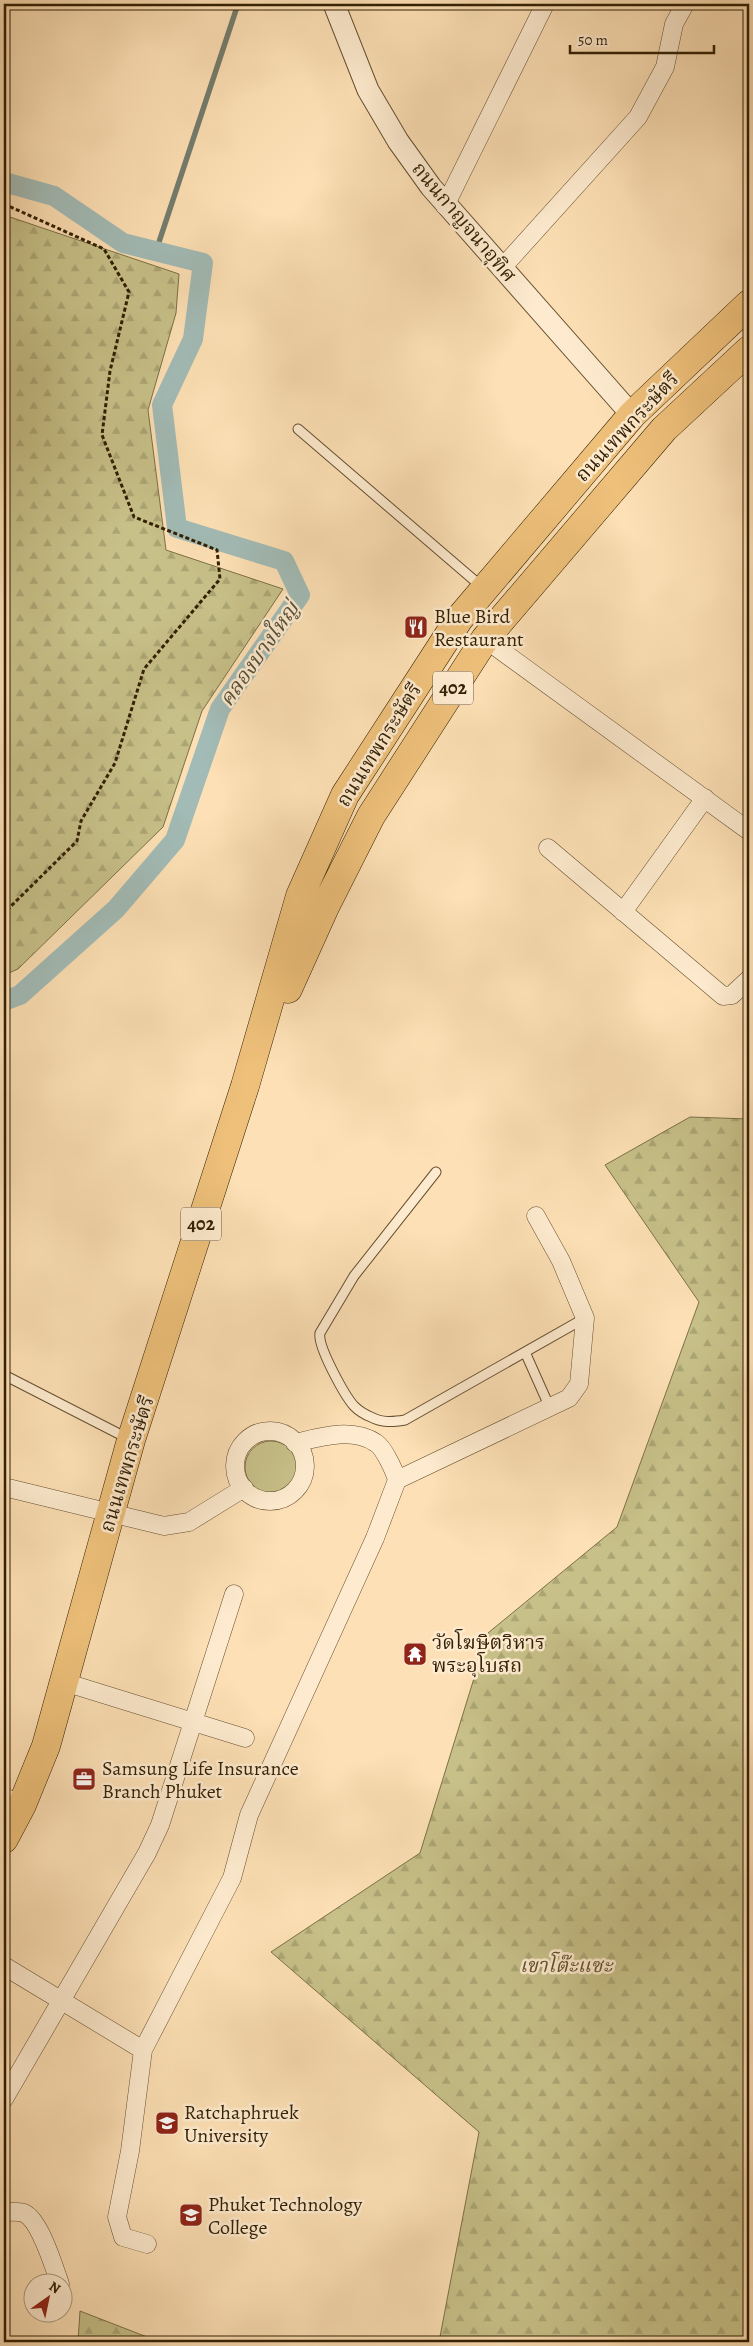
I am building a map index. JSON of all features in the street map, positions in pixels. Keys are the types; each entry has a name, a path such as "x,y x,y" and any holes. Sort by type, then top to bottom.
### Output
{"main road":[{"name":"ถนนเทพกระษัตรี","path":"4,1839 13,1801 46,1746 131,1440 158,1363 245,1086 312,902 346,795 459,619 632,415 749,304"},
{"name":"ถนนเทพกระษัตรี","path":"312,902 371,816 485,638 664,429 749,350"}],"street":[{"name":"ถนนกาญจนาอุทิศ","path":"334,4 368,90 398,141 445,206 632,415"},
{"path":"445,206 545,4"},
{"path":"501,269 638,117 665,68 674,24 685,4"},
{"path":"485,638 749,831"},
{"path":"623,912 705,798"},
{"path":"548,848 723,996 732,995 749,979"},
{"path":"397,1480 569,1398 579,1384 585,1318 561,1261 536,1216"},
{"path":"269,1432 281,1433 295,1443 304,1456 305,1467 298,1487 291,1494 271,1501 259,1499 244,1488 236,1473 236,1461 239,1449 247,1440 257,1434 269,1432"},
{"path":"147,2244 123,2237 117,2217 130,2152 143,2050 232,1878 249,1815 375,1538 397,1480 393,1467 376,1443 352,1434 332,1434 295,1443"},
{"path":"4,1487 164,1526 189,1522 244,1488"},
{"path":"4,2099 147,1853 160,1825 234,1594"},
{"path":"64,1682 245,1738"},
{"path":"4,1966 62,1999 143,2050"},
{"path":"4,2212 20,2212 30,2218 39,2230 57,2274"}],"lane":[{"path":"298,429 484,589"},
{"path":"436,1172 354,1276 322,1328 319,1341 327,1362 354,1406 371,1417 390,1423 405,1420 585,1318"},
{"path":"525,1352 550,1408"},
{"path":"4,1375 131,1440"}],"path":[{"path":"4,204 104,249 109,257 129,292 110,370 102,435 134,518 217,550 220,579 144,669 115,763 81,820 77,841 4,913"}],"green space":[{"path":"4,215 179,274 176,313 148,410 166,550 283,589 202,711 163,827 18,969 4,975"},
{"name":"เขาโต๊ะแซะ","path":"690,1117 749,1119 749,2342 439,2342 479,2132 271,1952 420,1853 488,1633 617,1527 699,1302 605,1165"},
{"path":"271,1441 281,1443 289,1449 295,1457 297,1467 295,1477 289,1485 281,1491 271,1493 261,1491 253,1485 247,1477 245,1467 247,1457 253,1449 261,1443"},
{"path":"80,2311 160,2342 78,2342"}],"waterway":[{"path":"156,251 238,4"},
{"name":"คลองบางใหญ่","path":"4,182 54,196 123,243 203,263 193,339 162,405 177,528 284,561 300,595 220,709 175,840 116,909 20,995 4,1001"}],"place":[{"name":"Blue Bird Restaurant","path":"416,627"},
{"name":"วัดโฆษิตวิหาร พระอุโบสถ","path":"415,1654"},
{"name":"Samsung Life Insurance Branch Phuket","path":"84,1779"},
{"name":"Ratchaphruek University","path":"167,2123"},
{"name":"Phuket Technology College","path":"191,2215"}]}
